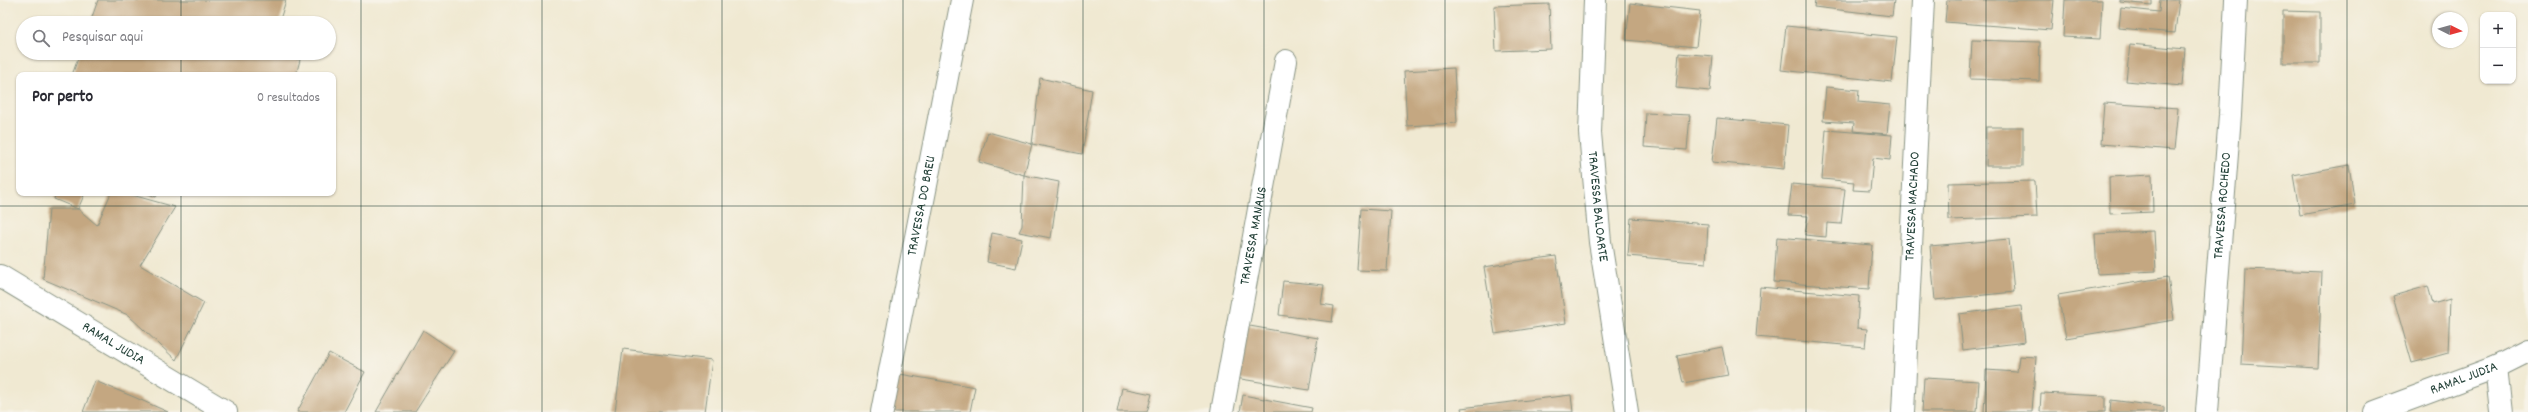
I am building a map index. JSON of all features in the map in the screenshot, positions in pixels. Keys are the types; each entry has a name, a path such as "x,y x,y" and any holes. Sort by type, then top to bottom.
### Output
{"street":[{"name":"TRAVESSA DO BREU","path":"882,412 962,0"},
{"name":"TRAVESSA BALOARTE","path":"1595,0 1590,133 1600,242 1627,412"},
{"name":"TRAVESSA MACHADO","path":"1903,412 1923,0"},
{"name":"TRAVESSA ROCHEDO","path":"2207,412 2230,115 2236,0"},
{"name":"TRAVESSA MANAUS","path":"1222,412 1286,61"},
{"name":"RAMAL JUDIA","path":"0,276 226,412"},
{"name":"RAMAL JUDIA","path":"2375,412 2496,367 2528,351"},
{"path":"2496,367 2502,412"}],"building":[{"path":"98,0 286,0 281,16 92,16"},
{"path":"1815,0 1894,0 1892,16 1814,7"},
{"path":"1947,0 2054,0 2051,30 1945,22"},
{"path":"2065,0 2102,0 2100,39 2063,37"},
{"path":"2120,0 2152,0 2152,5 2120,2"},
{"path":"2160,0 2179,0 2175,33 2119,28 2121,8 2159,12"},
{"path":"1630,3 1700,11 1696,47 1626,40"},
{"path":"1549,4 1551,49 1496,51 1494,6"},
{"path":"2283,11 2320,12 2320,63 2283,63"},
{"path":"1786,26 1897,37 1892,82 1781,70"},
{"path":"1972,40 2040,42 2039,81 1970,79"},
{"path":"2130,44 2185,49 2182,86 2126,81"},
{"path":"1679,53 1713,56 1710,91 1676,88"},
{"path":"77,60 300,60 297,72 73,72"},
{"path":"1454,68 1457,123 1407,126 1404,71"},
{"path":"1040,78 1092,90 1082,154 1032,144"},
{"path":"1826,87 1859,90 1858,102 1890,105 1887,134 1853,131 1854,123 1823,121"},
{"path":"2104,103 2178,108 2174,150 2101,144"},
{"path":"1646,113 1690,115 1687,150 1644,147"},
{"path":"1717,118 1788,125 1784,169 1712,162"},
{"path":"1986,127 2023,127 2023,166 1986,166"},
{"path":"1826,130 1892,135 1890,160 1873,158 1870,191 1853,190 1854,182 1822,179"},
{"path":"988,132 1032,144 1024,175 979,162"},
{"path":"2349,165 2355,205 2300,215 2293,175"},
{"path":"1024,175 1059,182 1051,238 1019,232 1022,226"},
{"path":"2152,175 2153,212 2110,214 2109,177"},
{"path":"2035,181 2037,217 1949,220 1948,183"},
{"path":"1792,184 1845,189 1841,224 1827,223 1826,237 1805,235 1808,216 1788,215"},
{"path":"55,196 84,196 78,209 54,199"},
{"path":"110,196 136,196 175,207 140,265 204,303 176,360 128,315 43,279 49,209 78,209 97,225"},
{"path":"1361,209 1391,211 1387,271 1357,270"},
{"path":"1631,218 1708,224 1706,263 1628,256"},
{"path":"2154,231 2156,271 2097,274 2095,234"},
{"path":"992,233 1022,239 1016,268 987,262"},
{"path":"1777,237 1872,245 1869,289 1774,282"},
{"path":"2009,239 2014,292 1935,300 1930,246"},
{"path":"1556,256 1566,323 1495,334 1484,267"},
{"path":"2245,269 2322,272 2318,368 2241,364"},
{"path":"2168,277 2174,320 2066,338 2058,295"},
{"path":"1283,281 1324,285 1321,304 1334,306 1332,322 1279,315"},
{"path":"2428,286 2433,304 2450,299 2448,353 2412,363 2393,296"},
{"path":"1760,287 1859,296 1857,328 1867,329 1865,347 1756,337"},
{"path":"2021,306 2025,342 1963,350 1959,314"},
{"path":"1244,325 1318,338 1309,390 1235,378"},
{"path":"423,330 454,351 415,412 376,412"},
{"path":"1722,347 1728,375 1683,383 1677,356"},
{"path":"623,349 712,360 705,412 615,412"},
{"path":"329,353 365,372 344,412 297,412"},
{"path":"2019,356 2036,357 2032,412 1984,412 1986,370 2017,372"},
{"path":"894,373 975,387 970,412 891,412"},
{"path":"1924,378 1979,381 1977,412 1922,412"},
{"path":"95,381 134,397 168,412 83,412"},
{"path":"1122,388 1152,394 1147,412 1117,412"},
{"path":"2041,393 2105,396 2105,412 2040,412"},
{"path":"1243,395 1312,408 1311,412 1240,412"},
{"path":"1571,395 1573,412 1462,412 1461,408"},
{"path":"2111,400 2164,407 2164,412 2110,412"}]}
